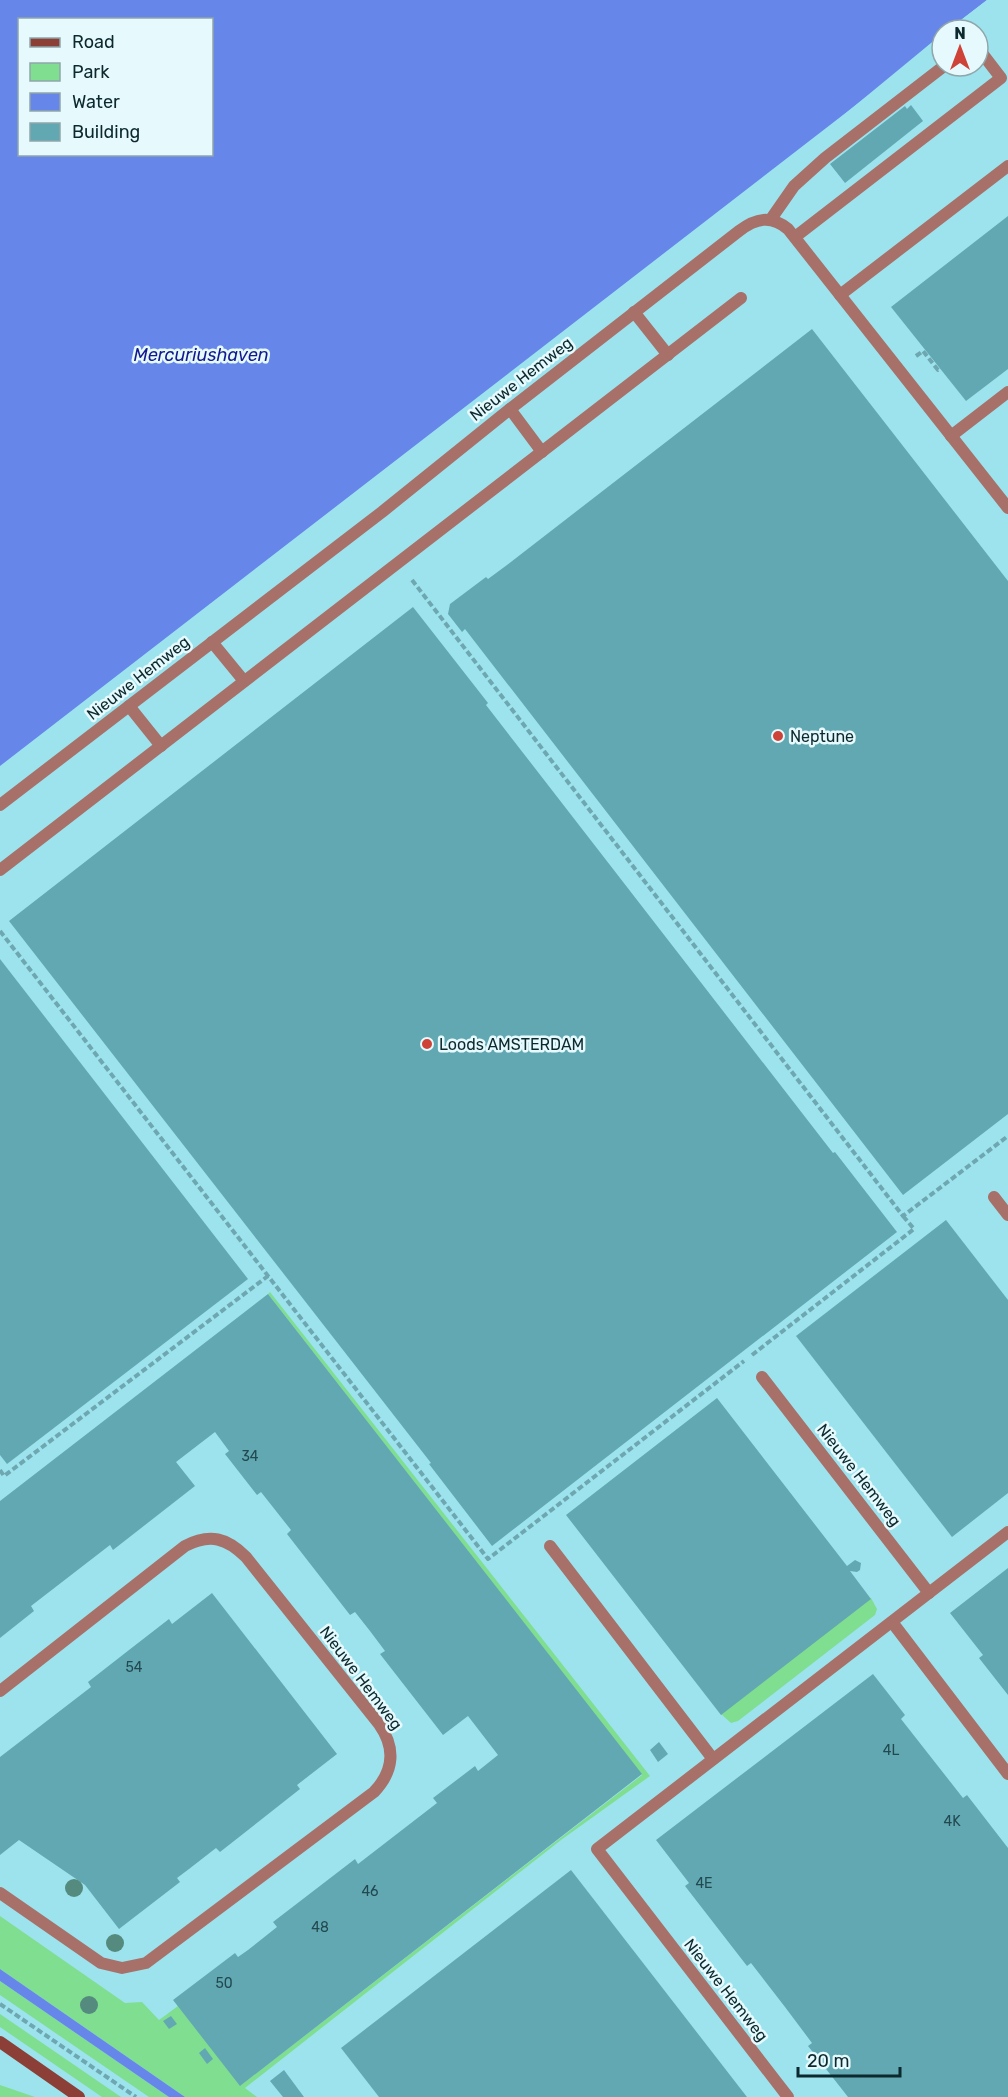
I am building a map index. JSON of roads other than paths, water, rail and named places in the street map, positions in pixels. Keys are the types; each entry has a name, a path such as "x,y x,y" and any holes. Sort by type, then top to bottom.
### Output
{"main road":[{"path":"0,2042 79,2097"}],"street":[{"path":"795,237 1006,79 990,61"},
{"path":"930,77 825,158 794,186 771,219 780,223 795,237 1008,508"},
{"path":"840,295 1008,166"},
{"name":"Nieuwe Hemweg","path":"0,806 382,512 749,223 759,219 771,219"},
{"path":"0,870 741,298"},
{"path":"634,312 668,355"},
{"path":"951,436 1008,392"},
{"path":"510,409 542,452"},
{"path":"212,642 244,681"},
{"path":"129,706 161,746"},
{"path":"994,1197 1008,1215"},
{"name":"Nieuwe Hemweg","path":"762,1377 929,1593"},
{"name":"Nieuwe Hemweg","path":"788,2097 597,1850 1008,1532"},
{"name":"Nieuwe Hemweg","path":"0,1691 185,1546 195,1541 216,1539 227,1542 246,1557 372,1715 387,1735 391,1748 388,1773 374,1792 146,1963 122,1968 101,1963 0,1893"},
{"path":"550,1546 713,1759"},
{"path":"892,1622 1008,1774"}],"water":[{"name":"Mercuriushaven","path":"0,0 987,0 964,18 930,18 930,44 887,81 0,766"},
{"path":"0,1969 185,2097 169,2097 0,1981"}],"place":[{"name":"Neptune","path":"778,736"},
{"name":"Loods AMSTERDAM","path":"427,1044"}]}
